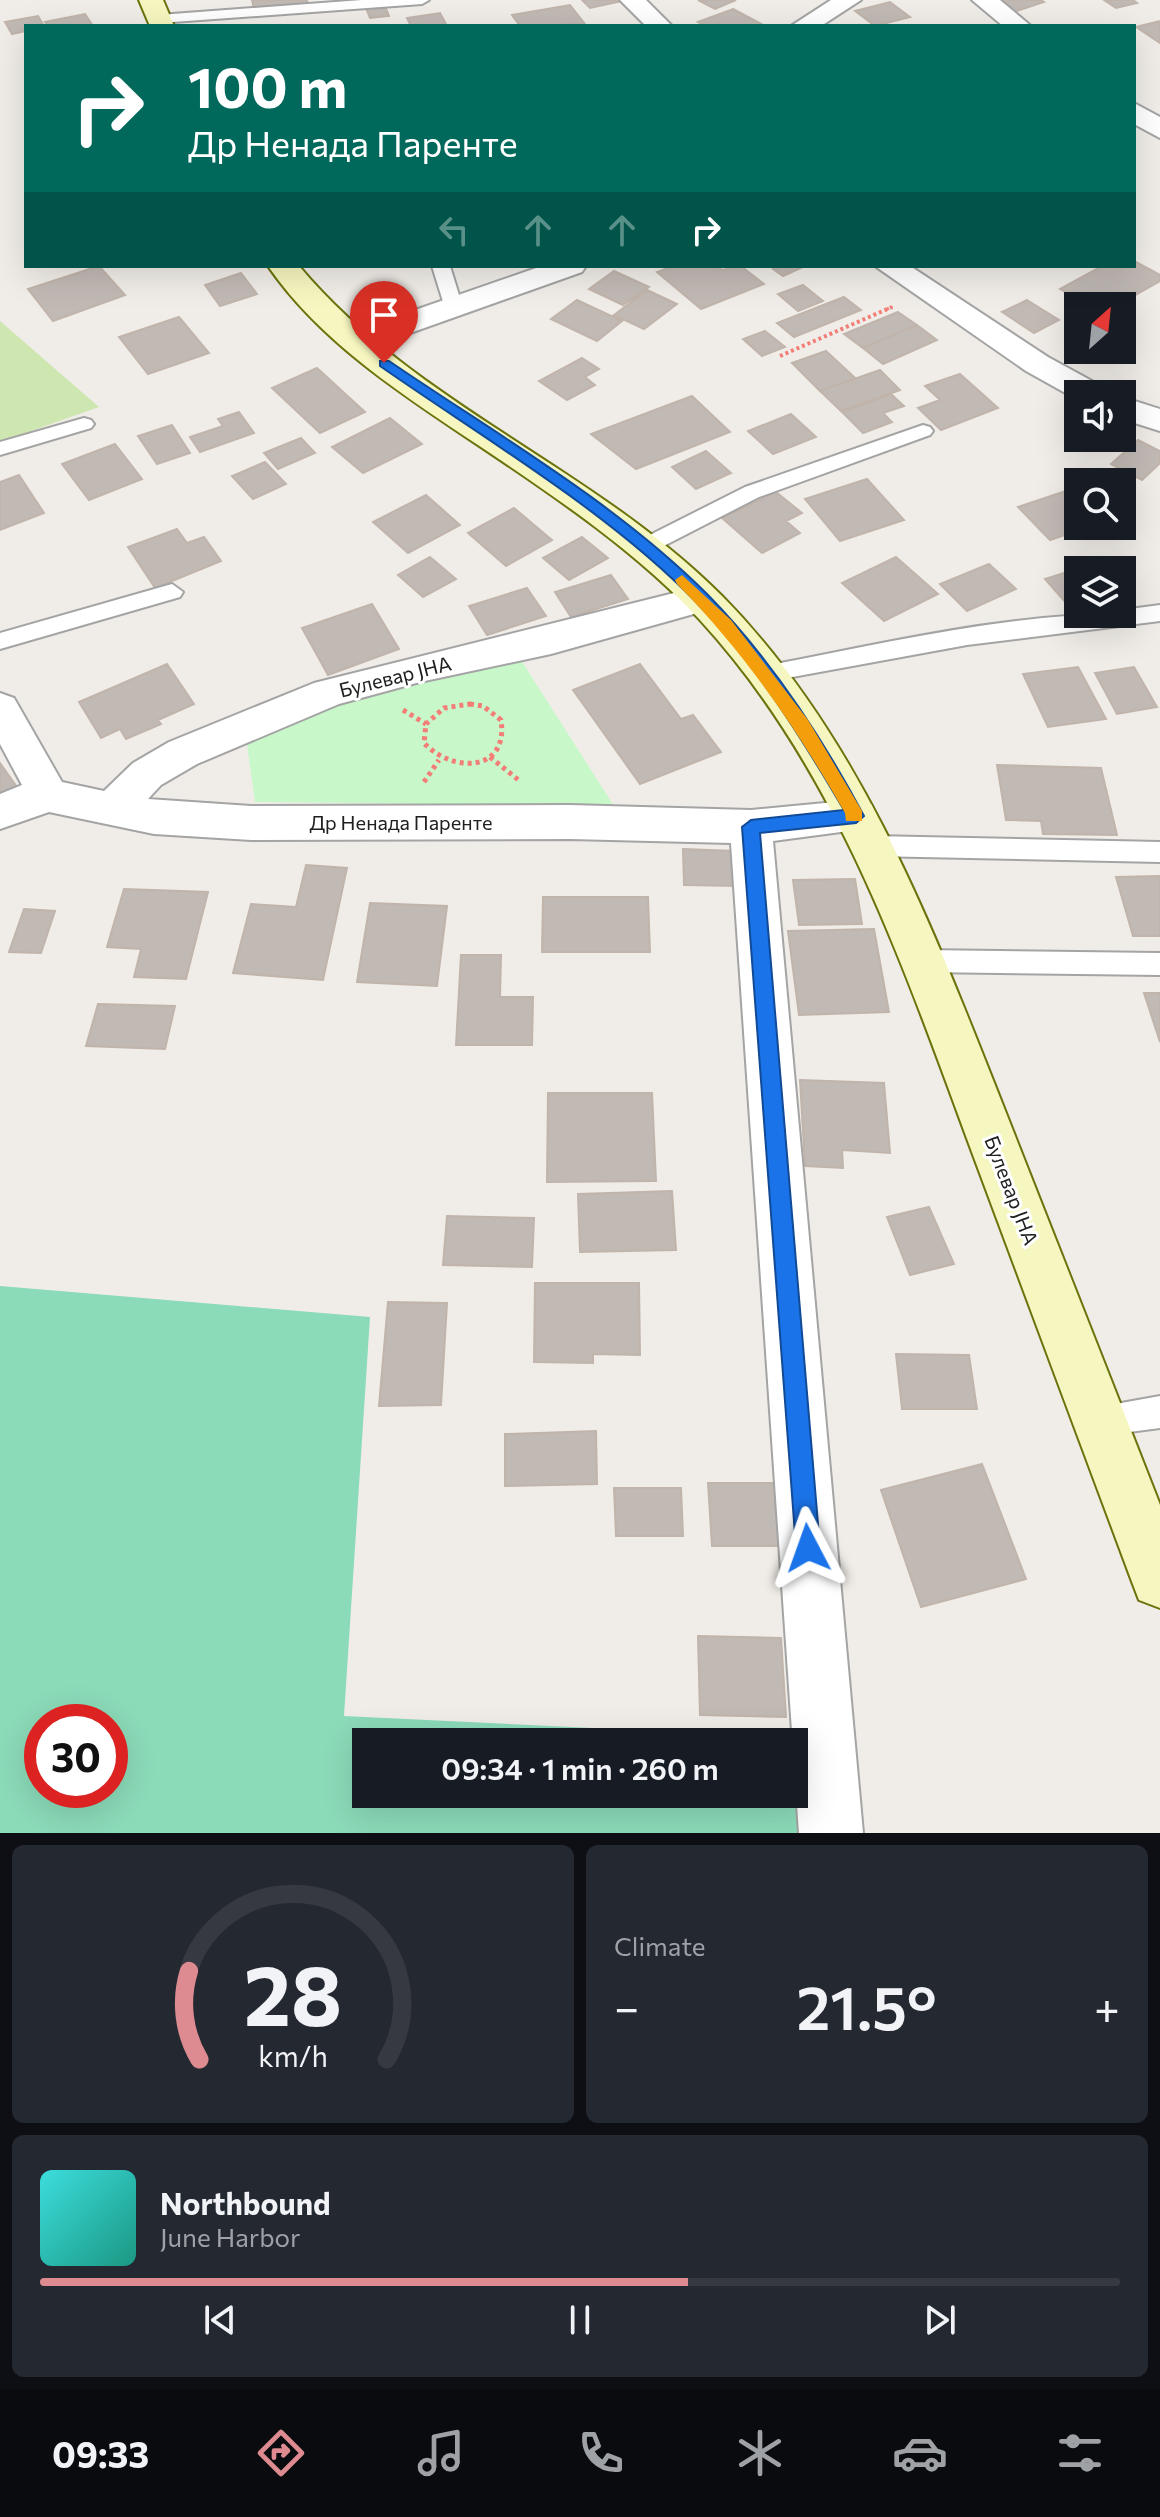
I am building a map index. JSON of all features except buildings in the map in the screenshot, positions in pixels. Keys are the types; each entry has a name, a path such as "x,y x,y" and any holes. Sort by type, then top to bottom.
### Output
{"main road":[{"name":"Булевар ЈНА","path":"285,268 319,309 394,371 585,502 644,547 702,599 802,724 864,831 924,961 1160,1579"}],"street":[{"path":"632,0 658,24"},
{"path":"807,24 849,0"},
{"path":"984,0 1016,24"},
{"path":"1136,112 1160,130"},
{"path":"357,341 565,268"},
{"path":"893,268 1066,380"},
{"path":"1136,412 1160,421"},
{"name":"Булевар ЈНА","path":"112,809 147,774 183,753 328,693 407,671 551,640 702,599"},
{"path":"0,708 49,796 25,800 0,813"},
{"name":"Др Ненада Паренте","path":"49,796 154,817 251,823 570,822 864,831"},
{"path":"751,827 831,1833"}],"lane":[{"path":"157,15 422,0"},
{"path":"442,268 454,308"},
{"path":"0,449 84,424"},
{"path":"644,547 752,492 923,431"},
{"path":"0,641 172,592"},
{"path":"765,674 967,637 1160,613"},
{"path":"864,831 1160,852"},
{"path":"924,961 1160,964"},
{"path":"1099,1420 1160,1412"}],"path":[{"path":"780,356 904,302"},
{"path":"470,704 483,706 501,720 504,740 490,757 465,765 439,760 424,743 423,733 434,714 444,708 470,704"}],"green space":[{"path":"0,321 99,407 0,442"},
{"path":"519,657 614,806 255,802 246,737 405,684"},
{"path":"0,1286 370,1317 344,1716 593,1728 352,1728 352,1808 806,1808 808,1833 0,1833"}],"slow traffic":[{"path":"682,580 726,624 802,724 856,816 852,816"}],"route":[{"path":"384,363 585,502 667,566 702,599 743,645 802,724 856,816 751,827 808,1548"}]}
